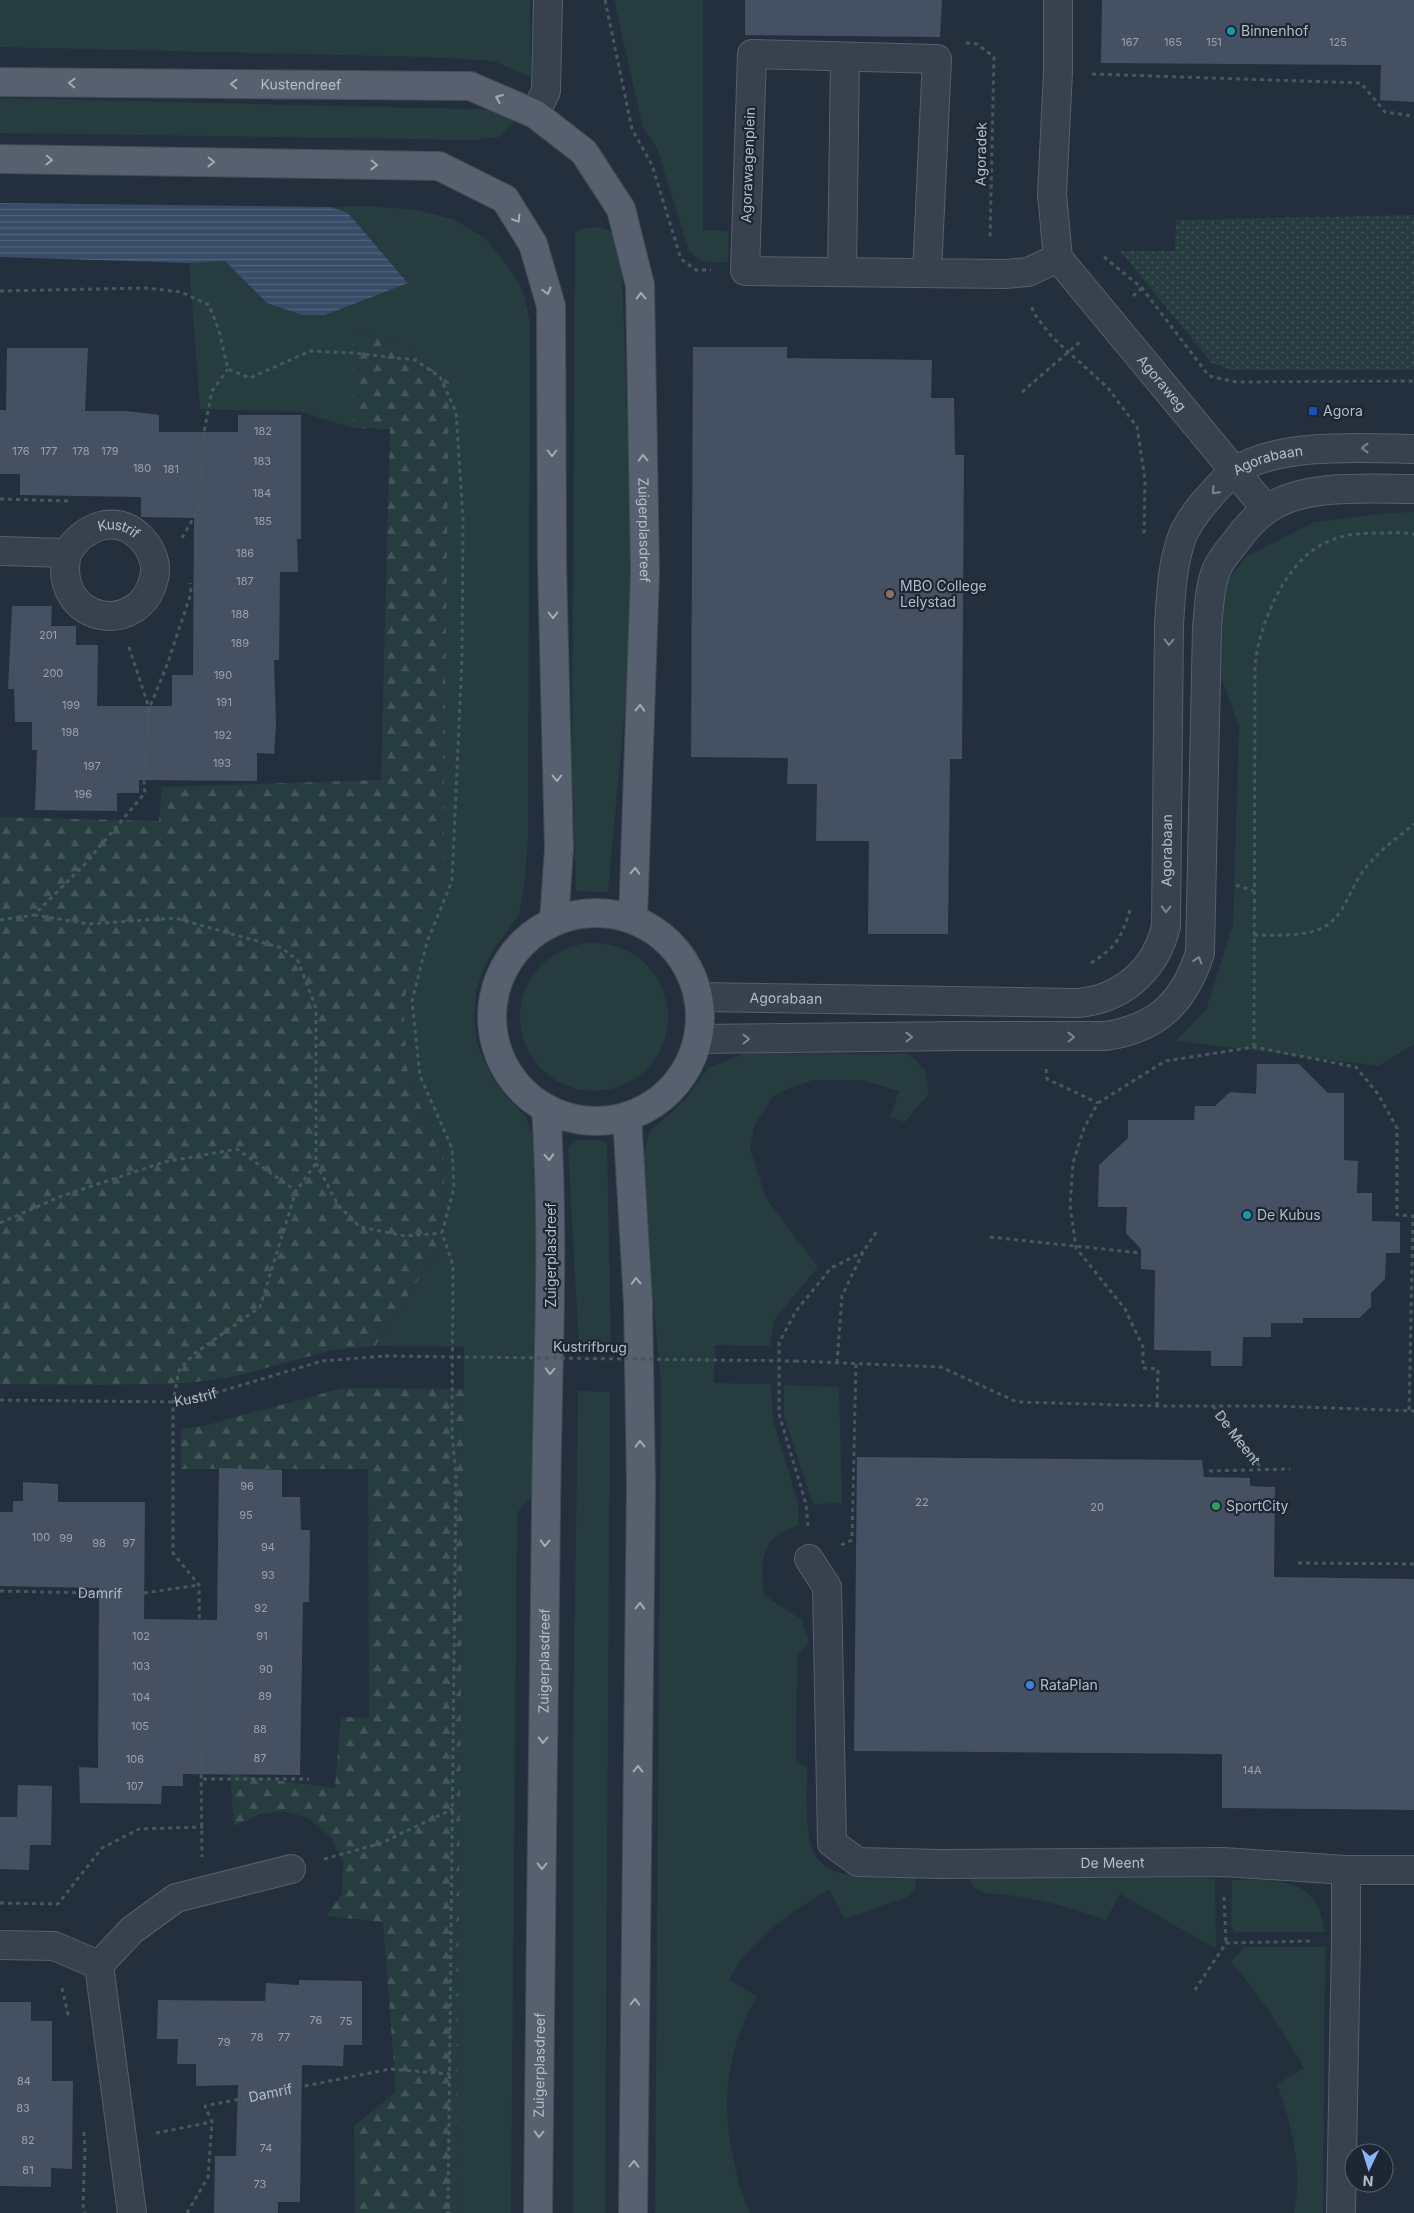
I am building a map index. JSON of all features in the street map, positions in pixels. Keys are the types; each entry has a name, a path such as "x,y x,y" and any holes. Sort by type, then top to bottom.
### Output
{"main road":[{"name":"Kustendreef","path":"0,82 470,86 535,114 584,152"},
{"name":"Zuigerplasdreef","path":"584,152 621,209 640,285 644,572 633,919"},
{"path":"0,159 439,166 504,199 533,244 551,306 552,565 559,849 554,921"},
{"path":"594,913 614,914 633,919 663,937 686,964 698,997 700,1018 698,1039 692,1057 672,1087 644,1110 606,1120 585,1120 565,1116 546,1108 519,1088 501,1060 492,1028 494,995 506,964 526,938 554,921 574,914 594,913"},
{"name":"Zuigerplasdreef","path":"538,2213 546,1494 551,1326 550,1170 546,1108"},
{"path":"627,1116 638,1302 641,1485 633,2213"}],"street":[{"path":"535,114 546,91 548,0"},
{"path":"745,271 989,274 1028,272 1058,258 1052,194 1058,72 1058,0"},
{"name":"Agorawagenplein","path":"745,271 752,54 937,59 927,273"},
{"path":"842,272 845,57"},
{"name":"Agoraweg","path":"1058,258 1266,509"},
{"name":"Agorabaan","path":"698,997 1077,1003 1105,999 1124,988 1154,958 1162,944 1166,926 1169,624 1171,584 1182,537 1203,504 1234,471 1256,462 1303,450 1329,448 1414,449"},
{"path":"698,1039 961,1036 1045,1038 1106,1036 1123,1034 1141,1028 1160,1016 1181,995 1192,977 1200,953 1207,628 1212,586 1216,571 1223,557 1242,533 1266,509 1297,496 1328,490 1414,488"},
{"name":"Kustrif","path":"66,553 74,541 84,532 104,525 124,528 137,534 147,544 153,557 155,573 152,588 144,600 132,610 118,615"},
{"path":"0,551 66,553 65,581 70,594 90,612 104,616 118,615"},
{"name":"De Meent","path":"809,1559 827,1587 832,1843 858,1862 939,1864 1223,1862 1346,1870 1414,1870"},
{"path":"132,2213 100,1965 132,1930 176,1898 291,1869"},
{"path":"1341,2213 1346,1870"},
{"path":"0,1945 54,1946 100,1965"}],"path":[{"path":"605,0 632,129 652,165 681,258 696,270 745,271"},
{"name":"Agoradek","path":"977,44 994,57 989,274"},
{"path":"1058,72 1362,83 1385,112 1414,116"},
{"path":"1058,258 1084,252 1108,258 1142,288 1209,376 1236,382 1414,382"},
{"path":"1028,272 1033,312 1052,337 1108,388 1137,427 1145,480 1144,538"},
{"path":"0,291 146,288 181,292 209,305 219,331 228,369 212,391 204,432 199,508 178,544"},
{"path":"228,369 250,378 310,351 354,353 415,360 440,377 456,412 463,519 462,648 452,881 427,942 412,1000 420,1076 452,1148 454,1188 442,1233 453,1265 452,1435 456,1474 448,2213"},
{"path":"1254,1047 1255,664 1258,644 1267,618 1285,581 1309,553 1326,542 1354,533 1414,534"},
{"path":"118,615 149,709"},
{"path":"34,914 84,865 124,818"},
{"path":"1254,935 1291,934 1321,928 1338,916 1363,870 1387,846 1414,824"},
{"path":"1236,885 1254,891"},
{"path":"1082,966 1091,963 1113,948 1124,930 1130,906"},
{"path":"0,920 34,914 89,924 175,918 282,948 298,962 316,1008 316,1163 338,1205 360,1227 405,1236 442,1233"},
{"path":"1045,1038 1046,1079 1098,1103"},
{"path":"1157,1406 1158,1369 1143,1368 1143,1347 1125,1309 1076,1248 1070,1206 1073,1163 1084,1128 1098,1103 1165,1061 1254,1047 1356,1067 1378,1094 1397,1128 1397,1215 1413,1216 1409,1412"},
{"path":"0,1223 59,1197 164,1162 237,1148 296,1191"},
{"path":"201,1892 203,1779 199,1585 173,1553 173,1402 179,1370 194,1354 260,1307 296,1191 316,1163"},
{"path":"837,1363 842,1296 863,1252 877,1231"},
{"path":"990,1237 1141,1254"},
{"path":"809,1559 806,1504 779,1414 779,1343 796,1311 830,1268 863,1252"},
{"name":"Kustrifbrug","path":"385,1356 795,1361 941,1367 1017,1402 1157,1406 1277,1406 1414,1412"},
{"name":"Kustrif","path":"0,1400 173,1402 205,1396 322,1361 385,1356"},
{"path":"852,1540 856,1363"},
{"name":"De Meent","path":"1213,1406 1262,1470"},
{"name":"De Meent","path":"1209,1471 1290,1469"},
{"path":"1298,1563 1414,1564"},
{"name":"Damrif","path":"0,1591 137,1594 199,1585"},
{"path":"203,1779 309,1779"},
{"path":"291,1869 379,1844 453,1809"},
{"path":"69,2020 54,1946 58,1904 102,1848 139,1829 203,1827"},
{"path":"1195,1990 1226,1943 1223,1862"},
{"path":"0,1903 58,1904"},
{"path":"1226,1943 1346,1940"},
{"name":"Damrif","path":"187,2213 208,2177 212,2122 205,2106 390,2069 450,2074"},
{"path":"84,2131 83,2205 85,2213"}],"green space":[{"path":"0,0 530,0 531,77 493,61 427,57 0,47"},
{"path":"614,0 703,0 703,230 729,231 728,262 707,262 689,251 657,148 643,128"},
{"path":"0,98 513,110 513,124 499,137 473,140 0,133"},
{"path":"368,206 417,210 455,220 485,238 507,265 522,289 530,320 528,839 524,888 518,917 497,944 484,967 476,991 474,1020 478,1046 491,1075 505,1096 526,1116 541,1162 535,1492 517,1513 511,2213 456,2213 464,1347 375,1346 438,1249 446,1163 408,1079 369,1025 449,382 391,338 353,334 353,428 301,412 200,409 189,263 225,261 267,303 325,315 408,282 348,213 330,207"},
{"path":"1414,215 1414,370 1231,370 1212,363 1120,251 1175,251 1176,220"},
{"path":"597,227 613,233 621,248 633,570 631,643 608,892 576,891 572,773 575,232 584,228"},
{"path":"353,334 391,338 449,382 443,884 416,946 403,1005 408,1079 446,1163 438,1249 375,1346 332,1350 236,1376 188,1383 100,1385 0,1384 0,817 159,821 162,787 381,780 390,429 353,428"},
{"path":"1414,512 1414,1044 1379,1066 1176,1041 1206,1010 1233,924 1239,727 1219,671 1221,589 1247,556 1314,522 1388,513"},
{"path":"594,943 609,944 622,948 647,964 663,989 667,1002 667,1032 663,1045 647,1070 622,1086 609,1090 594,1091 579,1090 566,1086 541,1070 525,1045 521,1032 520,1017 521,1002 525,989 541,964 566,948 579,944"},
{"path":"745,1053 909,1054 925,1070 929,1093 905,1122 890,1117 899,1091 861,1080 813,1080 785,1090 773,1097 755,1123 750,1148 766,1198 818,1267 774,1320 770,1346 715,1345 714,1383 771,1384 773,1420 798,1503 799,1525 786,1530 770,1543 763,1560 763,1582 764,1595 802,1620 809,1643 797,1655 796,1762 807,1768 807,1821 814,1854 821,1862 840,1873 915,1877 916,1884 914,1891 907,1897 845,1919 829,1889 786,1917 748,1952 729,1980 757,1996 738,2037 732,2058 727,2100 730,2144 739,2184 751,2213 655,2213 661,1382 640,1169 649,1132 684,1101 708,1068"},
{"path":"578,1139 607,1141 611,1349 579,1349 568,1148"},
{"path":"784,1385 839,1387 842,1503 813,1504 784,1416"},
{"path":"343,1388 464,1389 456,2213 355,2213 354,2126 396,2092 383,1922 326,1916 342,1894 343,1862 331,1837 308,1818 284,1811 260,1814 234,1826 230,1774 335,1788 341,1717 369,1718 368,1469 181,1469 181,1429 203,1426"},
{"path":"578,1391 610,1392 605,2213 573,2213 573,1735"},
{"path":"971,1877 1215,1878 1216,1949 1120,1894 1106,1920 1045,1902 979,1891 972,1885"},
{"path":"1232,1880 1268,1880 1293,1885 1304,1891 1313,1898 1319,1909 1325,1932 1235,1932 1231,1927"},
{"path":"1245,1947 1325,1947 1323,2213 1294,2213 1297,2180 1295,2147 1277,2084 1304,2068 1270,2013 1231,1962"}],"water":[{"path":"0,203 330,207 348,213 408,283 325,315 302,315 267,303 225,261 189,263 0,257"}],"building":[{"path":"745,0 942,0 940,37 745,35"},
{"name":"Binnenhof","path":"1102,0 1414,0 1414,102 1380,100 1381,65 1101,63"},
{"path":"693,347 787,347 787,358 932,360 931,398 954,398 955,455 964,455 962,759 950,759 948,934 868,934 869,841 816,841 817,784 787,784 788,758 691,757"},
{"path":"7,348 88,348 85,411 126,411 159,415 159,432 238,432 238,415 301,415 301,539 297,539 298,572 280,572 279,660 274,660 276,725 274,754 257,753 257,781 139,780 139,793 117,793 117,811 35,810 37,750 32,750 32,722 15,722 14,689 8,689 12,606 52,606 51,626 76,626 76,645 98,645 97,706 172,706 172,675 193,675 194,518 141,517 141,497 20,495 20,474 0,474 0,410 6,410"},
{"path":"1257,1064 1299,1064 1328,1093 1344,1093 1344,1160 1358,1161 1357,1193 1372,1193 1372,1221 1400,1222 1400,1253 1386,1253 1385,1279 1371,1293 1371,1307 1359,1318 1303,1318 1303,1323 1271,1323 1271,1337 1243,1337 1242,1366 1211,1366 1211,1351 1154,1350 1155,1270 1141,1269 1141,1249 1126,1233 1127,1207 1098,1207 1099,1165 1128,1138 1128,1120 1194,1120 1195,1106 1215,1106 1230,1092 1256,1094"},
{"path":"857,1457 1202,1460 1204,1477 1250,1478 1250,1486 1275,1487 1274,1577 1414,1579 1414,1810 1222,1808 1222,1754 854,1751"},
{"path":"219,1468 282,1470 282,1497 300,1497 301,1530 310,1530 309,1602 303,1602 300,1775 183,1774 183,1786 162,1786 161,1804 80,1803 79,1767 98,1768 99,1588 0,1586 0,1512 13,1512 13,1501 23,1501 23,1482 58,1484 58,1502 145,1502 144,1619 217,1620"},
{"path":"18,1785 52,1786 51,1845 30,1845 29,1870 0,1869 0,1817 17,1817"},
{"path":"299,1980 362,1981 362,2045 344,2045 343,2066 302,2065 300,2202 278,2202 278,2213 214,2213 215,2156 236,2156 238,2085 196,2086 196,2064 177,2064 178,2039 157,2039 158,2000 265,2001 266,1983 299,1985"},
{"path":"0,2002 31,2002 31,2021 52,2021 52,2081 73,2081 72,2169 51,2168 51,2187 0,2186"}],"place":[{"name":"Binnenhof","path":"1231,31"},
{"name":"Agora","path":"1313,411"},
{"name":"MBO College Lelystad","path":"890,594"},
{"name":"De Kubus","path":"1247,1215"},
{"name":"SportCity","path":"1216,1506"},
{"name":"RataPlan","path":"1030,1685"}]}
